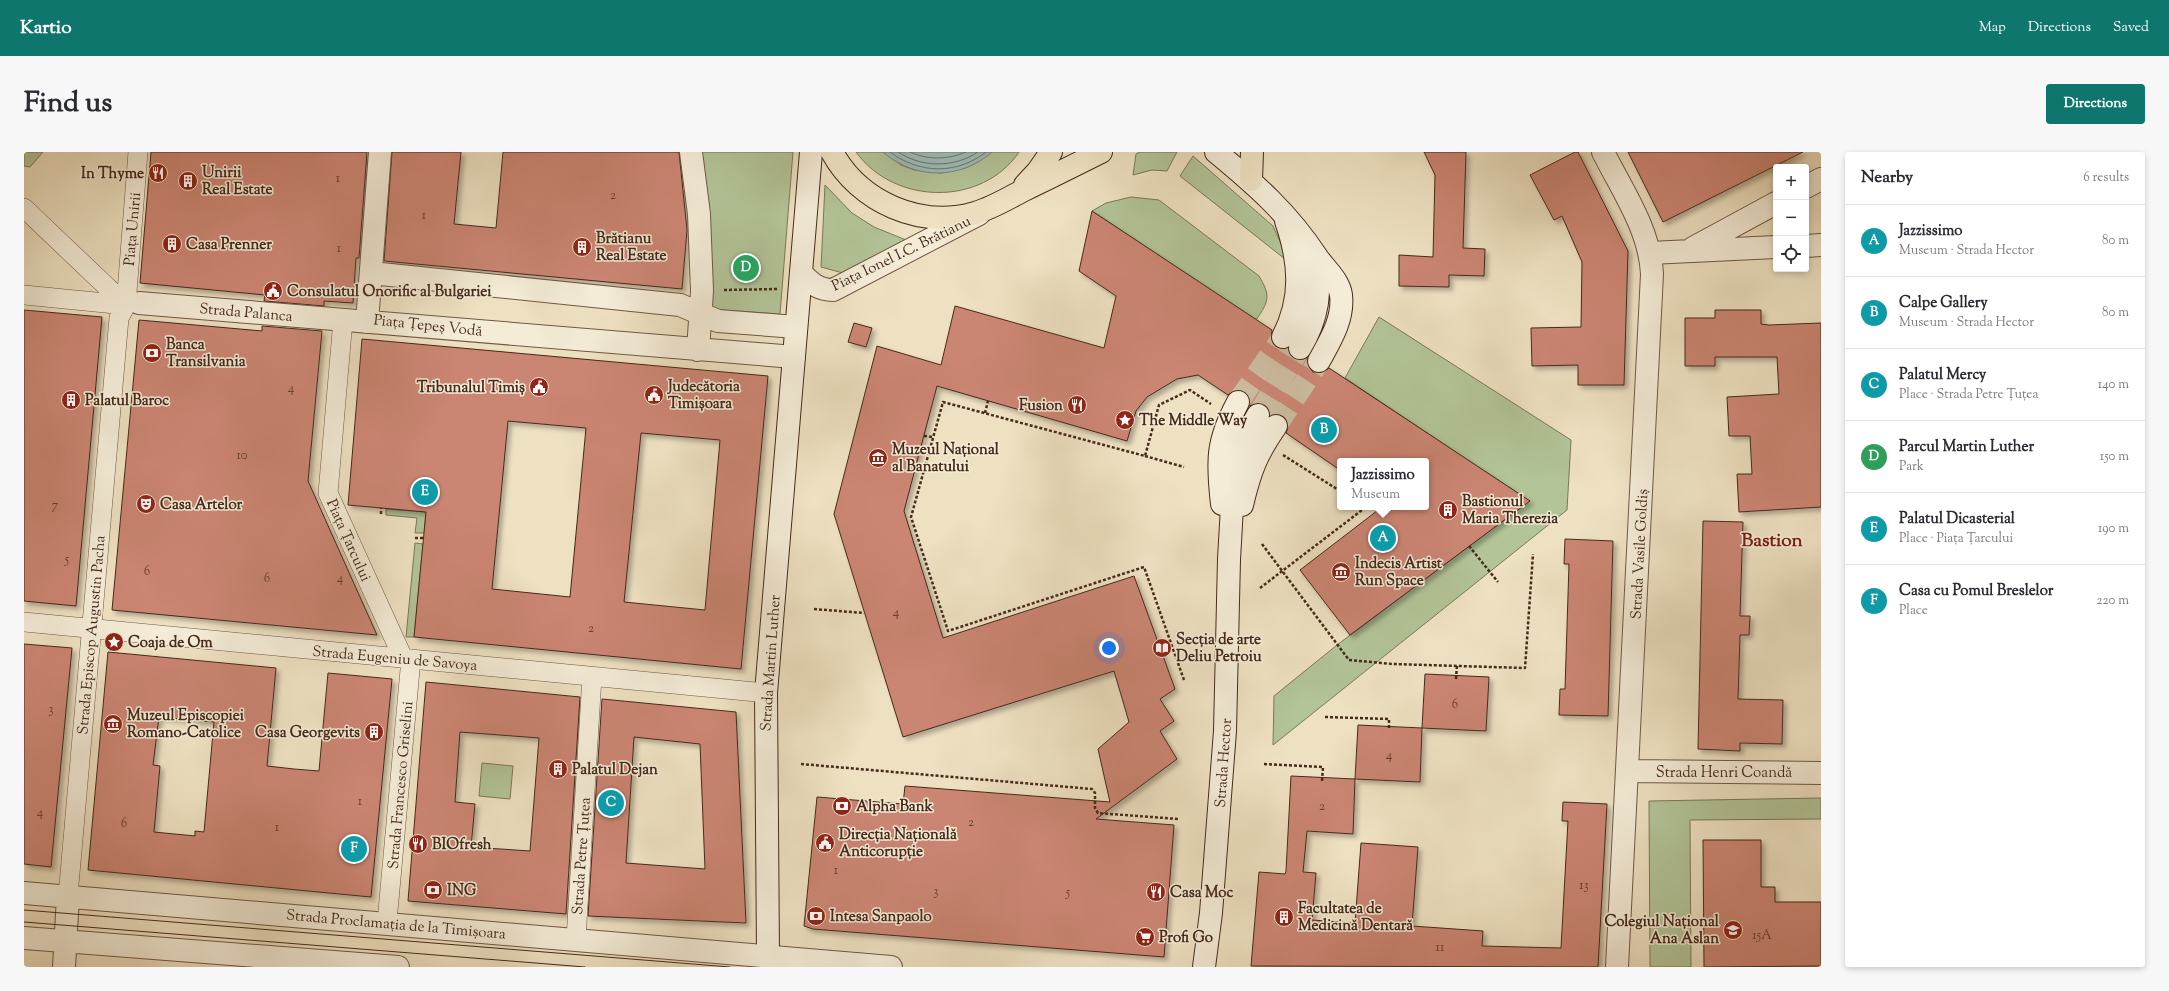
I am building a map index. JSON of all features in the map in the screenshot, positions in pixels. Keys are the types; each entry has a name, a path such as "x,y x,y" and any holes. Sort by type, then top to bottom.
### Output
{"main road":[{"name":"Piața Ionel I.C. Brătianu","path":"832,152 847,174 862,190 880,202 921,216 953,217 975,213 1102,152"},
{"name":"Piața Ionel I.C. Brătianu","path":"1004,200 1030,179 1051,152"},
{"path":"1251,180 1252,152"}],"street":[{"name":"Piața Unirii","path":"132,304 138,152"},
{"name":"Piața Țepeș Vodă","path":"380,152 367,322 794,357"},
{"path":"691,152 699,214 702,291 698,350"},
{"path":"794,357 811,152"},
{"path":"1216,152 1251,180 1283,212 1302,234 1334,279 1341,295 1339,320 1319,361"},
{"name":"Strada Vasile Goldiș","path":"1603,152 1645,236 1650,253 1652,282 1628,771 1616,967"},
{"path":"1809,185 1821,179"},
{"name":"Piața Ionel I.C. Brătianu","path":"801,273 812,285 824,290 833,290 1004,200"},
{"path":"1687,252 1773,206"},
{"path":"24,208 132,304"},
{"path":"1283,212 1292,237 1298,280 1297,303 1290,323 1291,343 1308,335 1317,311 1319,284 1317,256"},
{"path":"1809,246 1821,245"},
{"path":"1650,253 1773,247"},
{"path":"371,273 680,305 718,321 796,327"},
{"path":"24,295 132,304"},
{"name":"Strada Palanca","path":"132,304 367,322"},
{"name":"Strada Episcop Augustin Pacha","path":"64,967 68,896 119,318 132,304"},
{"name":"Piața Țarcului","path":"343,320 328,492 407,659"},
{"name":"Strada Martin Luther","path":"770,961 766,693 794,357"},
{"name":"Strada Hector","path":"1229,559 1218,470 1221,440 1238,402"},
{"name":"Strada Hector","path":"1204,967 1211,913 1225,739 1229,559 1234,472 1241,445 1258,415"},
{"name":"Strada Hector","path":"1229,559 1248,478 1258,454 1276,426"},
{"name":"Strada Eugeniu de Savoya","path":"24,622 766,693"},
{"name":"Strada Francesco Griselini","path":"388,911 407,659"},
{"name":"Strada Petre Țuțea","path":"576,939 592,677"},
{"name":"Strada Henri Coandă","path":"1628,771 1821,773"},
{"name":"Strada Proclamația de la Timișoara","path":"24,893 576,939 770,961 891,967"},
{"path":"24,938 398,967"}],"path":[{"path":"702,291 781,289"},
{"path":"1145,456 1160,405 1190,390 1211,404"},
{"path":"985,413 988,401"},
{"path":"1184,467 943,402 911,517 948,631 1144,567 1184,680"},
{"path":"924,436 933,437"},
{"path":"1283,455 1337,489"},
{"path":"381,508 381,514"},
{"path":"1260,588 1364,510"},
{"path":"415,538 423,538"},
{"path":"1262,544 1349,660 1393,664 1525,668 1534,554"},
{"path":"1469,546 1498,582"},
{"path":"814,608 864,613"},
{"path":"1456,679 1457,665"},
{"path":"1325,716 1389,719 1389,730"},
{"path":"801,764 1092,789 1095,793 1095,808 1098,813 1178,819"},
{"path":"1264,764 1323,767 1322,781"}],"green space":[{"path":"24,152 43,152 30,167 24,166"},
{"path":"697,152 793,152 780,314 709,309"},
{"path":"856,152 883,152 901,165 914,170 941,173 968,167 992,152 1019,152 1003,170 983,183 961,190 938,192 915,190 892,182 872,169"},
{"path":"1140,152 1177,152 1167,171 1152,170 1133,175 1136,154"},
{"path":"1193,156 1273,226 1290,263 1180,176"},
{"path":"825,185 852,213 874,227 911,242 850,275 821,267"},
{"path":"1131,197 1159,200 1259,276 1267,294 1267,298 1264,308 1256,320 1092,211 1106,203"},
{"path":"1379,317 1571,440 1567,510 1273,745 1274,696 1337,645 1529,501 1345,378"},
{"path":"386,509 426,512 424,533 415,533 417,518 386,515"},
{"path":"415,543 423,544 414,637 406,637"},
{"path":"482,763 513,766 510,799 479,796"},
{"path":"1821,798 1821,819 1690,820 1691,967 1650,967 1649,801"}],"water":[{"path":"883,152 992,152 966,168 952,172 938,173 923,172 909,168"}],"building":[{"path":"151,152 367,152 359,258 356,258 353,303 324,301 324,306 264,301 265,295 140,283"},
{"path":"392,152 461,152 454,224 496,228 503,152 679,152 687,230 682,289 384,261"},
{"path":"1424,152 1466,152 1463,248 1485,249 1484,276 1449,275 1449,287 1399,286 1399,255 1433,257 1435,175"},
{"path":"1575,152 1578,152 1628,251 1624,385 1578,385 1578,365 1532,366 1531,328 1581,327 1582,262 1562,216 1554,220 1530,175"},
{"path":"1628,152 1803,152 1779,164 1773,164 1773,167 1663,222"},
{"name":"Bastionul Maria Therezia","path":"1092,211 1272,330 1271,338 1273,345 1278,349 1288,348 1290,355 1294,359 1301,360 1307,358 1308,367 1313,372 1320,373 1329,368 1530,501 1350,635 1300,570 1378,510 1429,510 1429,458 1337,458 1337,468 1286,433 1288,427 1287,421 1283,415 1270,415 1269,408 1264,404 1258,403 1249,406 1249,395 1244,391 1237,390 1228,395 1198,375 1177,379 1147,397 1136,411 1127,441 937,386 904,511 943,638 1134,576 1175,689 1160,699 1174,721 1160,731 1177,759 1096,819 1174,825 1164,957 813,929 804,926 817,797 903,804 905,786 1110,802 1098,749 1129,722 1114,671 903,737 834,514 877,346 941,365 955,306 1104,348 1116,296 1079,271"},
{"path":"24,310 102,317 76,606 24,601"},
{"path":"1715,310 1761,310 1761,324 1769,325 1821,323 1821,507 1739,512 1737,474 1752,474 1750,436 1729,436 1727,397 1779,394 1777,357 1715,357 1715,366 1685,366 1685,318 1715,318"},
{"path":"139,320 262,331 262,326 322,331 308,481 377,635 112,610"},
{"path":"854,323 872,328 866,347 848,342"},
{"path":"362,339 768,376 741,669 414,637 426,512 348,505","holes":["508,421 586,428 570,597 492,589","641,433 720,440 705,610 624,602"]},
{"path":"1703,521 1743,522 1740,616 1750,616 1749,635 1740,635 1738,699 1783,700 1782,744 1740,743 1740,751 1698,749"},
{"path":"1565,539 1613,541 1608,716 1559,715 1560,689 1565,689 1569,564 1564,564"},
{"path":"24,644 72,648 51,867 24,864"},
{"path":"108,652 276,668 267,766 294,769 319,771 328,673 392,679 371,897 88,870","holes":["159,717 214,722 204,832 195,831 195,836 154,832 160,766 153,765"]},
{"path":"1425,674 1489,677 1486,731 1422,728"},
{"name":"Palatul Dejan","path":"426,682 580,697 566,914 408,901","holes":["460,732 539,738 530,851 471,847 475,804 455,802"]},
{"path":"602,699 736,712 746,923 588,916","holes":["634,737 700,744 705,869 626,863"]},
{"path":"1358,725 1422,728 1420,782 1355,779"},
{"path":"1291,776 1355,779 1353,834 1307,831 1303,872 1316,873 1312,920 1355,923 1361,843 1418,847 1412,926 1483,931 1482,946 1561,948 1568,821 1562,821 1563,802 1607,804 1598,967 1251,966 1259,872 1285,874 1286,871"},
{"path":"1703,840 1761,840 1761,887 1775,887 1775,902 1821,902 1821,966 1704,967"}],"tunnel":[{"path":"1238,402 1283,337"},
{"path":"1258,415 1300,348"},
{"path":"1276,426 1319,361"}],"tram line":[{"path":"24,910 730,967"},
{"path":"24,922 585,967"}],"place":[{"name":"In Thyme","path":"158,173"},
{"name":"Unirii Real Estate","path":"188,181"},
{"name":"Casa Prenner","path":"172,244"},
{"name":"Brătianu Real Estate","path":"582,247"},
{"name":"Parcul Martin Luther","path":"746,268"},
{"name":"Consulatul Onorific al Bulgariei","path":"273,291"},
{"name":"Banca Transilvania","path":"152,353"},
{"name":"Tribunalul Timiș","path":"539,387"},
{"name":"Judecătoria Timișoara","path":"654,395"},
{"name":"Palatul Baroc","path":"71,400"},
{"name":"Fusion","path":"1077,405"},
{"name":"The Middle Way","path":"1125,420"},
{"name":"Calpe Gallery","path":"1324,430"},
{"name":"Muzeul Național al Banatului","path":"878,458"},
{"name":"Palatul Dicasterial","path":"425,492"},
{"name":"Casa Artelor","path":"146,504"},
{"name":"Bastionul Maria Therezia","path":"1448,510"},
{"name":"Jazzissimo","path":"1383,538"},
{"name":"Indecis Artist Run Space","path":"1341,572"},
{"name":"Coaja de Om","path":"114,642"},
{"name":"Secția de arte Deliu Petroiu","path":"1162,648"},
{"name":"Muzeul Episcopiei Romano-Catolice","path":"113,724"},
{"name":"Casa Georgevits","path":"374,732"},
{"name":"Palatul Dejan","path":"558,769"},
{"name":"Palatul Mercy","path":"611,803"},
{"name":"Alpha Bank","path":"842,806"},
{"name":"Direcția Națională Anticorupție","path":"825,843"},
{"name":"BIOfresh","path":"418,844"},
{"name":"Casa cu Pomul Breslelor","path":"354,849"},
{"name":"ING","path":"433,890"},
{"name":"Casa Moc","path":"1156,892"},
{"name":"Intesa Sanpaolo","path":"816,916"},
{"name":"Facultatea de Medicină Dentară","path":"1284,917"},
{"name":"Colegiul Național Ana Aslan","path":"1733,930"},
{"name":"Profi Go","path":"1145,937"}],"district":[{"name":"Bastion","path":"1772,539"}]}
